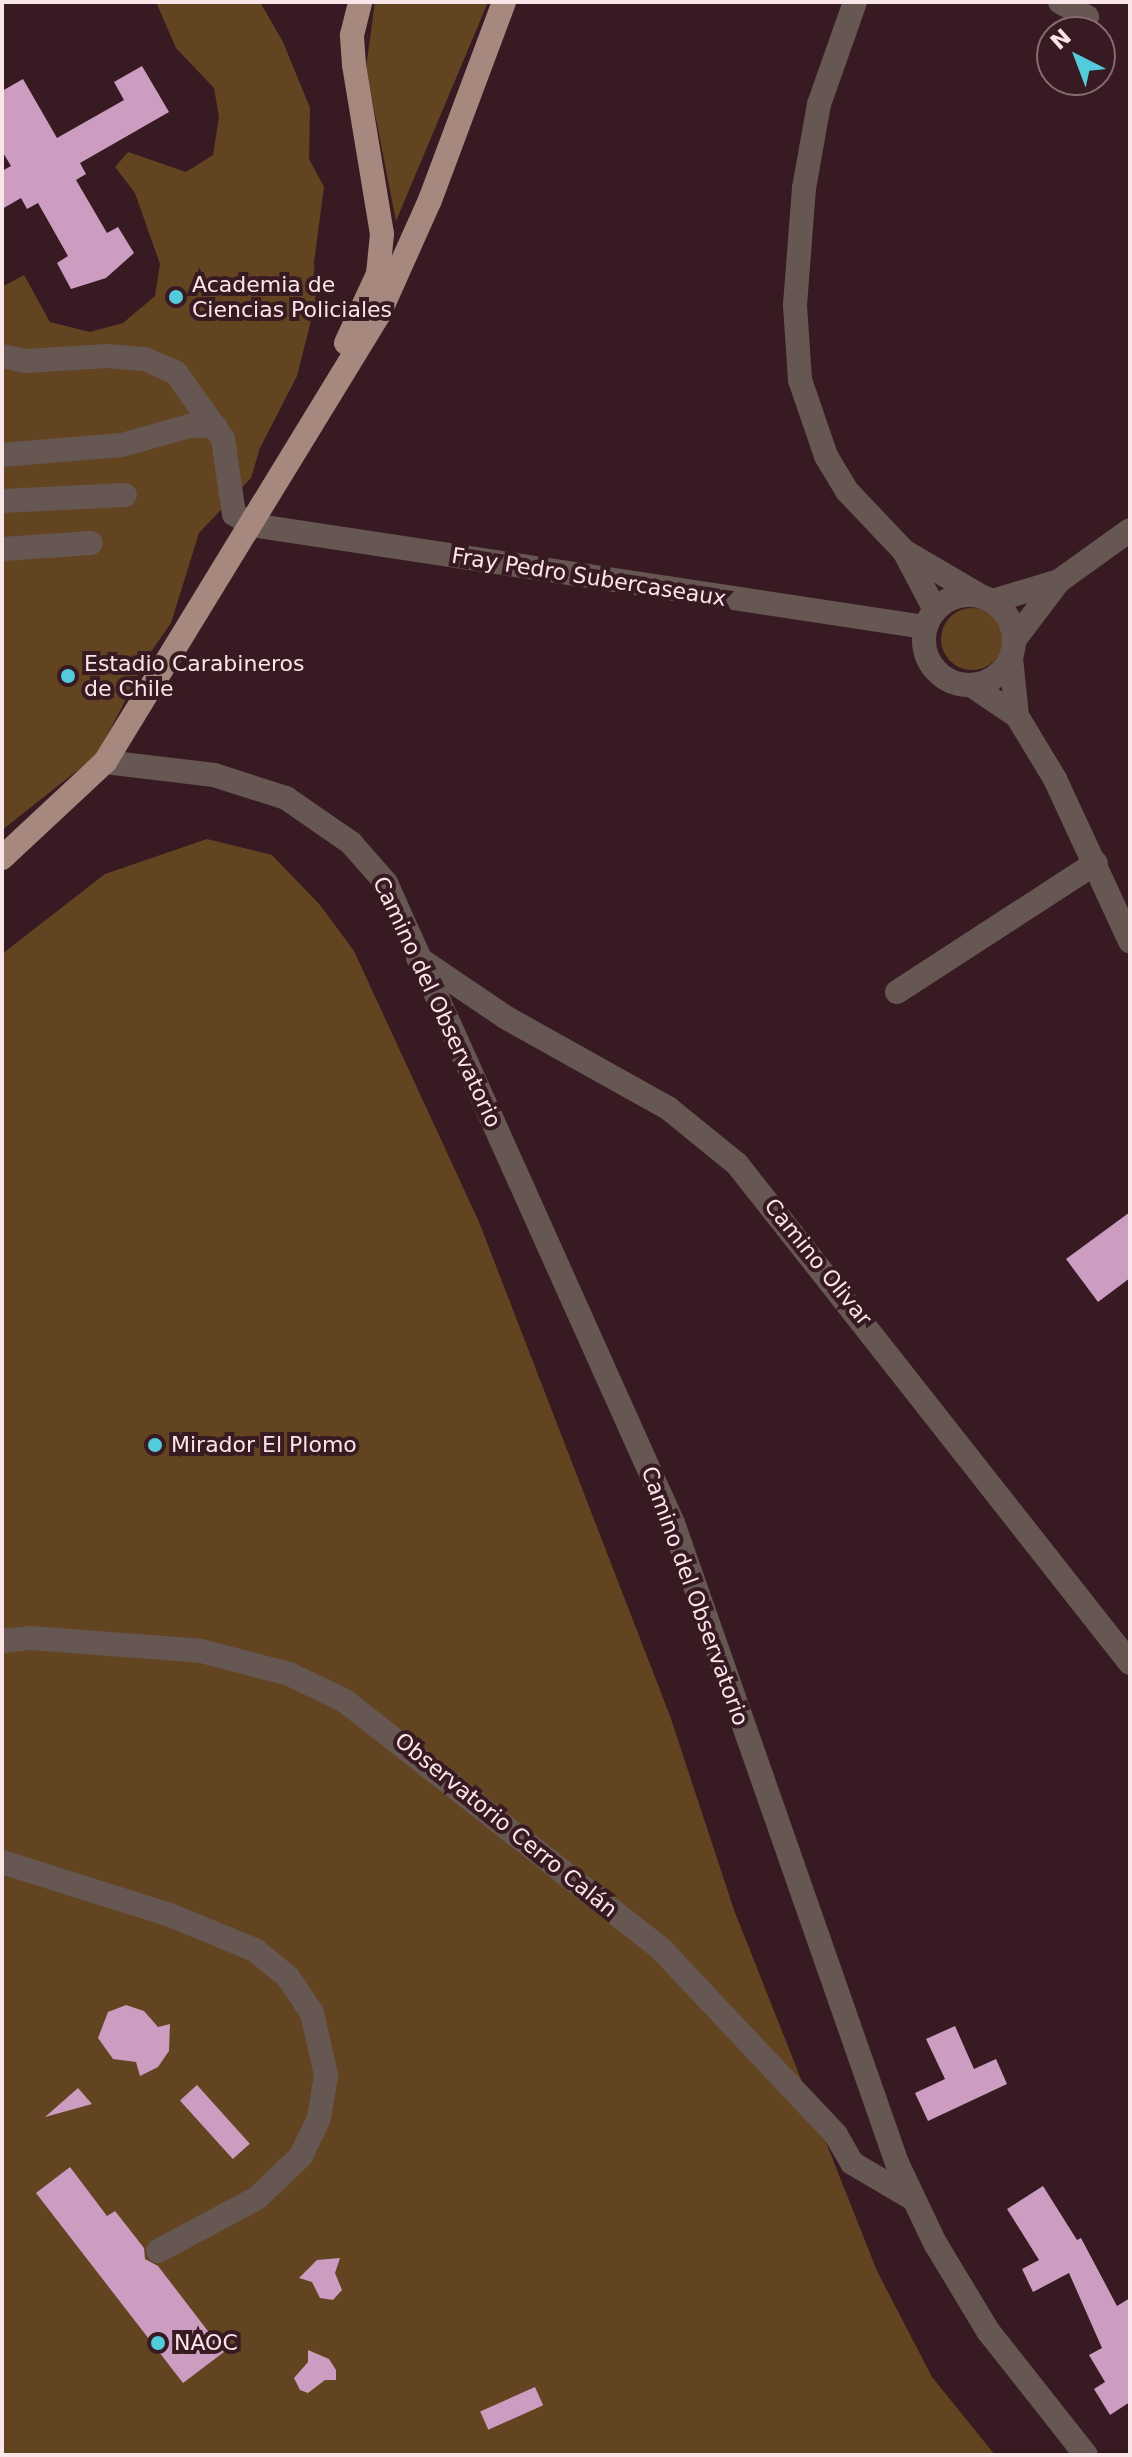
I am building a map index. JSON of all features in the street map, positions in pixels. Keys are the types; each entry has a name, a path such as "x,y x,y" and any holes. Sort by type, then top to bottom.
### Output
{"main road":[{"path":"311,422 378,274 382,211 354,65 352,35 360,2"},
{"path":"2,858 105,762 379,314 430,200 504,2"}],"street":[{"path":"855,2 830,67 810,146 796,260 795,339 800,380 826,456 847,491 904,551 1005,611 1013,649 1017,716"},
{"path":"1060,2 1085,16"},
{"path":"2,356 26,361 107,356 145,359 176,373 215,426 229,455 234,514 252,525"},
{"path":"2,455 122,445 189,426 215,426"},
{"path":"2,501 125,495"},
{"name":"Fray Pedro Subercaseaux","path":"252,525 930,618"},
{"path":"1059,581 986,598 955,597 930,618 923,641 933,668 957,684 971,685 995,677 1059,581 1130,530"},
{"path":"2,549 91,543"},
{"path":"904,551 930,618"},
{"path":"971,685 1017,716 1055,779 1130,941"},
{"name":"Camino del Observatorio","path":"105,762 237,780 309,811 351,843 386,883 673,1523 808,1920 913,2199 988,2331 1086,2455"},
{"path":"897,992 1096,863"},
{"name":"Camino Olivar","path":"418,958 518,1025 668,1108 737,1164 1130,1663"},
{"name":"Observatorio Cerro Calán","path":"2,1641 30,1638 201,1651 274,1669 345,1701 661,1949 836,2135 852,2163 913,2199"},
{"path":"2,1862 170,1915 255,1950 288,1977 312,2013 326,2075 319,2118 301,2156 257,2198 158,2251"}],"shaded area":[{"path":"156,2 260,2 283,42 310,108 309,159 324,187 314,262 316,301 297,376 260,448 251,478 199,533 171,623 150,653 97,755 2,830 2,287 24,275 50,322 90,332 123,323 155,296 160,264 135,193 115,167 128,152 186,172 213,155 219,117 214,88 176,48"},
{"path":"375,2 488,2 396,221 366,68"},
{"path":"972,608 994,617 1003,639 994,661 972,670 950,661 941,639 950,617"},
{"path":"207,839 272,855 320,905 354,951 479,1222 670,1716 734,1910 877,2271 932,2377 995,2455 2,2455 2,954 105,874"}],"building":[{"path":"142,66 169,112 80,163 86,174 76,180 107,233 118,227 134,253 106,278 71,289 57,263 68,256 38,203 27,209 21,198 2,209 2,171 11,166 2,151 2,91 23,79 57,138 124,100 114,82"},
{"path":"1130,1212 1130,1278 1098,1302 1066,1259"},
{"path":"126,2005 144,2011 158,2027 170,2024 169,2051 158,2067 140,2076 136,2062 113,2059 98,2038 108,2012"},
{"path":"955,2026 974,2069 996,2059 1007,2084 928,2121 915,2093 945,2079 926,2039"},
{"path":"197,2085 250,2144 233,2159 180,2100"},
{"path":"78,2088 92,2104 45,2117"},
{"path":"70,2167 107,2216 115,2211 144,2248 145,2259 158,2266 224,2352 183,2383 36,2193"},
{"path":"1043,2186 1077,2240 1081,2238 1117,2306 1130,2298 1130,2402 1110,2415 1094,2389 1105,2382 1089,2355 1102,2348 1069,2273 1033,2292 1022,2269 1039,2260 1007,2209"},
{"path":"340,2258 335,2273 342,2290 333,2300 320,2298 312,2282 299,2278 317,2260"},
{"path":"308,2350 329,2359 336,2370 336,2380 325,2380 308,2393 300,2390 294,2378 308,2362"},
{"path":"535,2387 543,2405 488,2430 480,2411"}],"place":[{"name":"Academia de Ciencias Policiales","path":"176,297"},
{"name":"Estadio Carabineros de Chile","path":"68,676"},
{"name":"Mirador El Plomo","path":"155,1445"},
{"name":"NAOC","path":"158,2343"}]}
